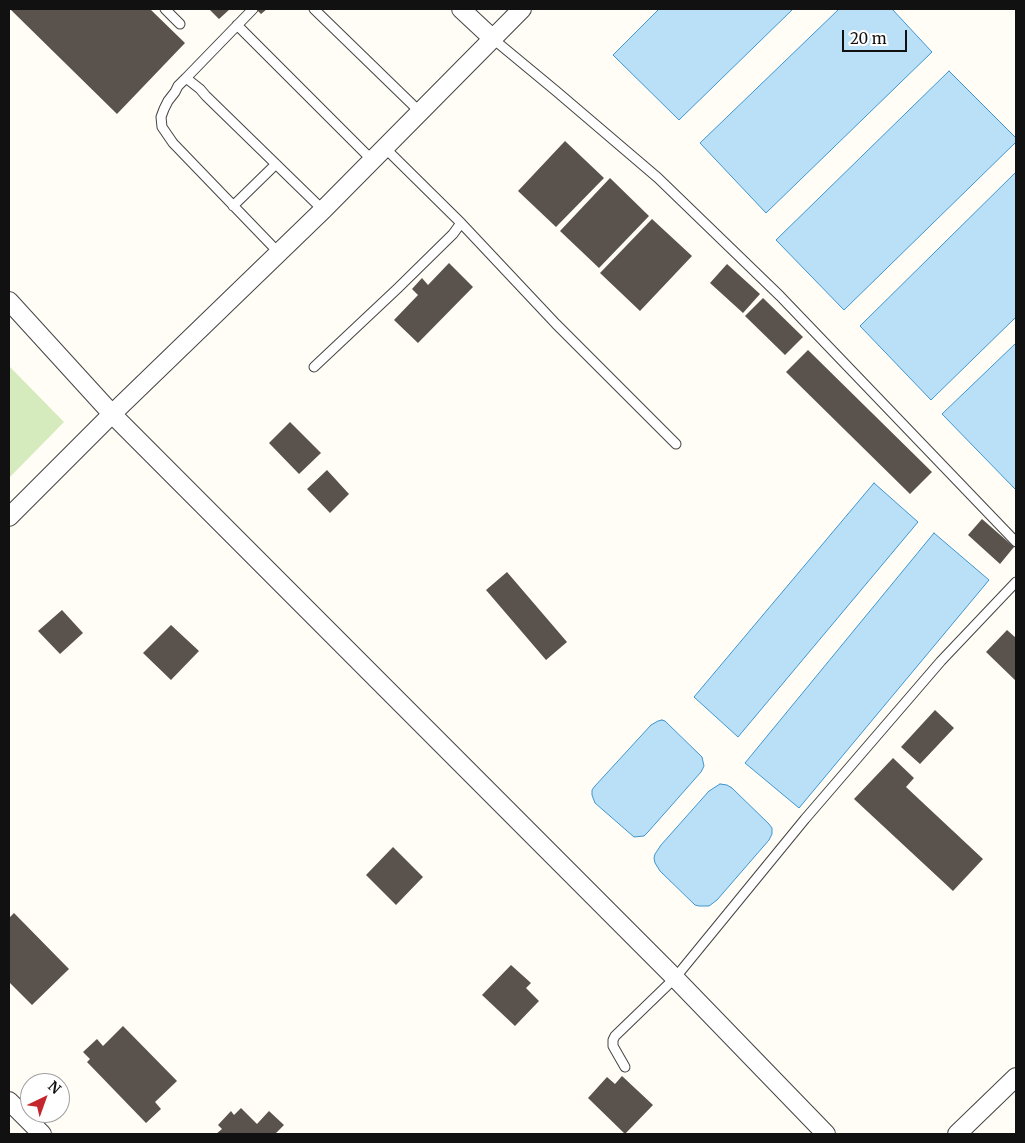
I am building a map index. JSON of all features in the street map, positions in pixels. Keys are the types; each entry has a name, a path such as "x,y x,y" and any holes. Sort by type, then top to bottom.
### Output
{"street":[{"path":"462,9 492,38"},
{"path":"9,517 112,414 324,210 522,9"},
{"path":"9,301 112,414 675,978 826,1134"},
{"path":"957,1134 1016,1077"},
{"path":"9,1101 34,1132"}],"lane":[{"path":"165,9 180,24"},
{"path":"253,9 178,86 164,109 162,128 173,143 279,253"},
{"path":"314,9 420,112"},
{"path":"237,25 372,160"},
{"path":"492,38 658,178 780,296 1016,542"},
{"path":"186,78 200,89 324,210"},
{"path":"385,148 461,223 556,324 676,444"},
{"path":"233,206 276,164"},
{"path":"314,367 398,288 453,234 461,223"},
{"path":"625,1067 613,1046 615,1036 675,978 805,819 934,668 1016,582"}],"green space":[{"path":"9,366 64,422 9,478"}],"water":[{"path":"659,9 793,9 679,120 613,55"},
{"path":"839,9 892,9 932,52 766,213 700,143"},
{"path":"949,71 1016,138 1016,142 844,310 776,240"},
{"path":"1016,172 1016,317 931,400 860,326"},
{"path":"1016,343 1016,490 942,414"},
{"path":"874,483 918,522 738,737 694,697"},
{"path":"934,533 989,580 799,808 745,763"},
{"path":"662,720 702,757 704,766 701,772 648,832 644,836 634,837 595,803 592,790 651,725"},
{"path":"720,784 732,788 769,824 772,828 772,834 769,840 717,900 709,906 699,906 695,905 660,871 654,858 661,845 709,791"}],"building":[{"path":"10,9 150,9 185,43 117,114"},
{"path":"209,9 230,9 219,19"},
{"path":"256,9 267,9 261,14"},
{"path":"565,141 604,178 556,227 518,191"},
{"path":"610,178 649,216 599,268 560,231"},
{"path":"652,219 692,256 640,311 600,273"},
{"path":"449,263 473,287 418,343 394,320 418,295 412,289 422,278 428,285"},
{"path":"727,264 760,294 743,313 710,283"},
{"path":"763,298 803,337 785,355 745,316"},
{"path":"808,350 932,472 910,494 786,372"},
{"path":"290,422 321,453 299,474 269,443"},
{"path":"327,470 349,494 330,513 307,489"},
{"path":"982,519 1014,547 1000,564 968,535"},
{"path":"507,572 567,642 546,660 486,590"},
{"path":"62,610 83,633 60,654 38,631"},
{"path":"171,625 199,651 171,680 143,653"},
{"path":"1007,630 1016,638 1016,681 986,652"},
{"path":"935,710 954,728 920,764 901,747"},
{"path":"893,758 914,778 906,787 983,859 953,891 854,799"},
{"path":"393,847 423,877 396,905 366,875"},
{"path":"14,913 69,969 32,1005 9,982 9,918"},
{"path":"511,965 531,983 526,988 539,1001 515,1026 482,995"},
{"path":"123,1026 177,1081 155,1102 161,1109 146,1123 87,1062 90,1059 83,1052 97,1039 103,1046"},
{"path":"622,1076 653,1105 625,1134 588,1098 607,1077 615,1084"},
{"path":"241,1108 257,1124 269,1111 284,1125 275,1134 216,1134 222,1129 218,1125 231,1111 234,1115"}]}
